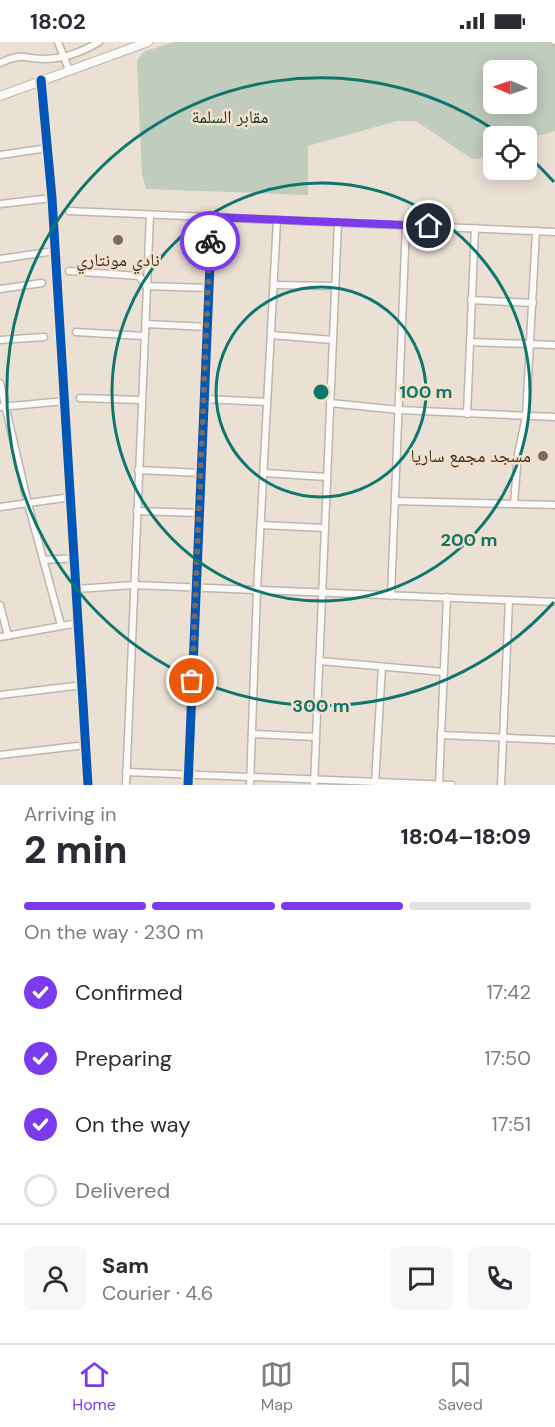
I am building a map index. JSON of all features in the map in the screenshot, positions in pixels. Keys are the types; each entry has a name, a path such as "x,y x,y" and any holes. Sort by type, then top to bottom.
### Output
{"street":[{"path":"58,42 69,70"},
{"path":"0,63 22,55 45,59 64,57 99,42"},
{"path":"0,96 129,45 148,42"},
{"path":"42,80 52,198 88,785"},
{"path":"0,155 48,148"},
{"path":"0,204 52,198"},
{"path":"69,211 555,232"},
{"path":"126,785 150,215"},
{"path":"188,785 212,217"},
{"path":"250,785 257,590 266,473 267,402 277,220"},
{"path":"314,782 338,222"},
{"path":"391,596 406,224"},
{"path":"467,414 475,228"},
{"path":"514,504 518,454 526,416 536,231"},
{"path":"0,259 54,251"},
{"path":"69,271 139,276 146,286"},
{"path":"0,289 42,283"},
{"path":"274,285 335,286"},
{"path":"146,286 208,288"},
{"path":"471,300 533,303"},
{"path":"146,324 208,327"},
{"path":"76,332 144,336"},
{"path":"271,335 333,340"},
{"path":"0,340 44,336"},
{"path":"470,342 555,345"},
{"path":"0,383 2,407 61,625"},
{"path":"80,398 141,399"},
{"path":"205,399 267,402"},
{"path":"2,407 65,401"},
{"path":"330,403 399,410 555,417"},
{"path":"138,470 201,474"},
{"path":"266,473 326,477"},
{"path":"0,507 71,497"},
{"path":"395,501 555,506"},
{"path":"137,511 199,513"},
{"path":"261,525 324,528"},
{"path":"44,560 75,558"},
{"path":"76,589 134,585 555,602"},
{"path":"439,785 447,597"},
{"path":"501,785 509,600"},
{"path":"0,605 8,636"},
{"path":"0,637 78,623"},
{"path":"320,661 444,672"},
{"path":"375,783 382,667"},
{"path":"0,694 83,685"},
{"path":"252,734 315,737"},
{"path":"441,735 555,740"},
{"path":"0,755 86,745"},
{"path":"126,772 251,776 314,782 452,785"}],"green space":[{"name":"مقابر السلمة","path":"174,42 555,42 555,131 537,136 537,126 483,126 483,158 472,159 416,121 397,121 308,146 308,195 146,189 142,174 137,61 143,52"}],"cycle path":[{"path":"41,80 52,198 88,785"},
{"path":"188,785 212,217"}],"way so far":[{"path":"192,681 210,241"}],"place":[{"name":"نادي مونتاري","path":"118,240"},
{"name":"مسجد مجمع ساريا","path":"543,456"}],"route":[{"path":"210,241 212,217 429,226"}]}
